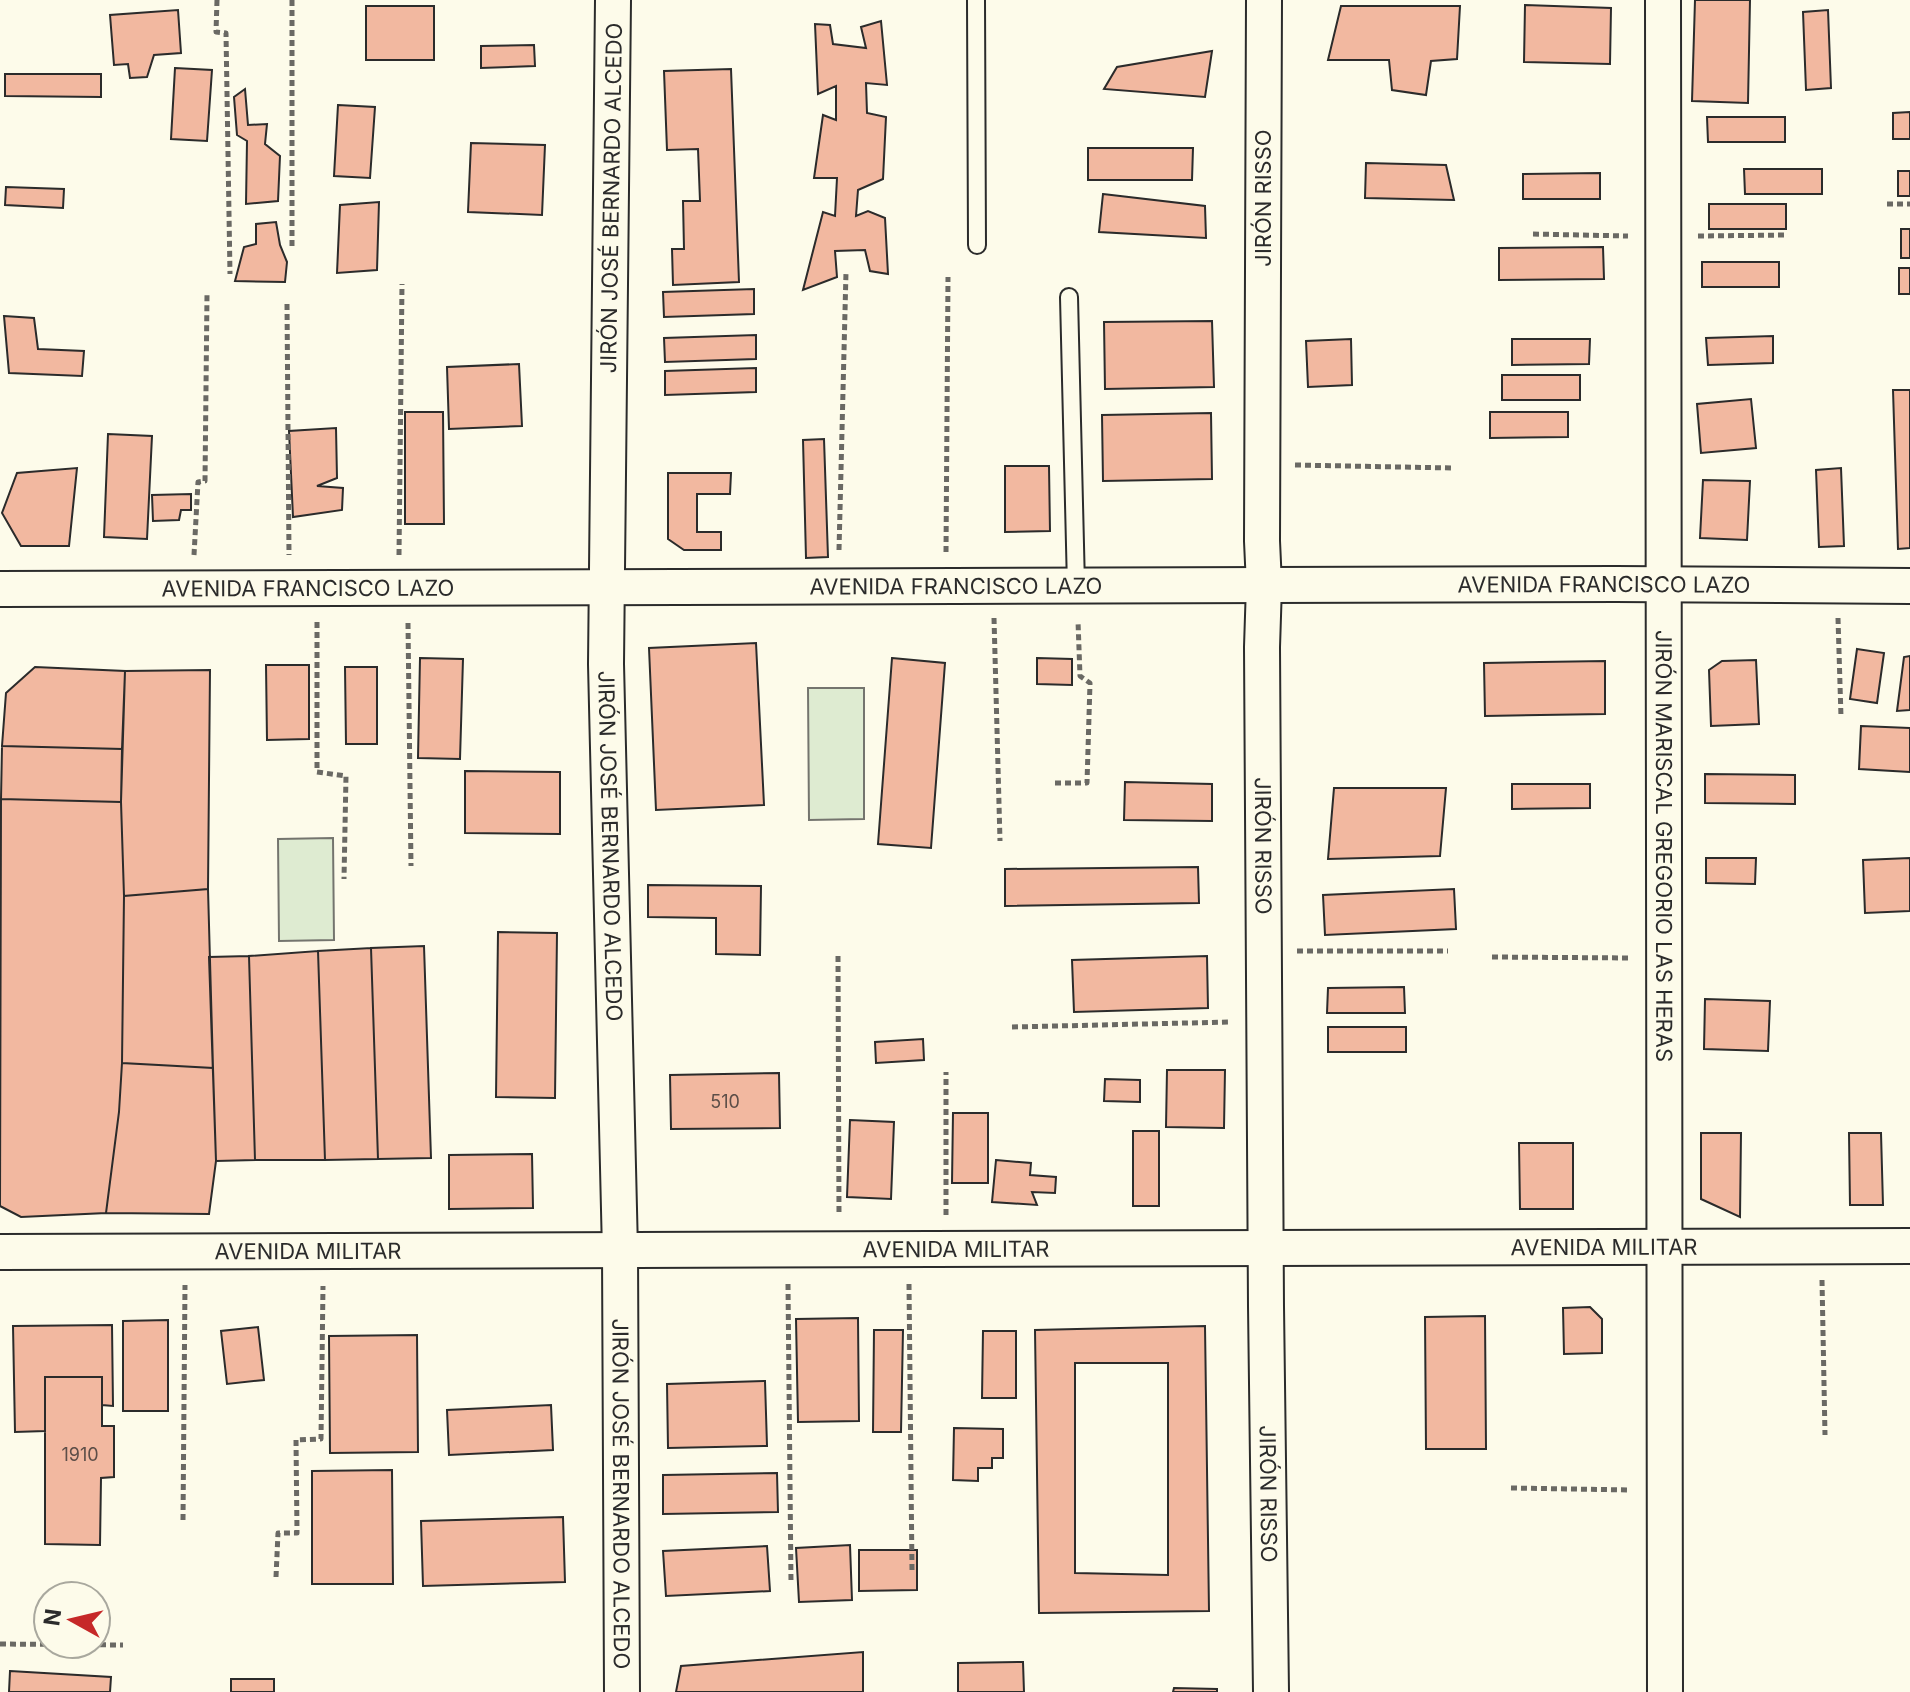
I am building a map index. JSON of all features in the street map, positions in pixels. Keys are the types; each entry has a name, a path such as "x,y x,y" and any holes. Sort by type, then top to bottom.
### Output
{"street":[{"name":"JIRÓN JOSÉ BERNARDO ALCEDO","path":"613,0 607,680 620,1251 622,1692"},
{"name":"JIRÓN RISSO","path":"1264,0 1265,1248 1271,1692"},
{"name":"JIRÓN MARISCAL GREGORIO LAS HERAS","path":"1663,0 1665,1692"},
{"name":"AVENIDA FRANCISCO LAZO","path":"0,589 1910,586"},
{"name":"AVENIDA MILITAR","path":"0,1252 1910,1246"}],"lane":[{"path":"976,0 977,245"},
{"path":"1069,297 1076,586"}],"path":[{"path":"217,0 216,32 226,33 230,274"},
{"path":"292,0 292,246"},
{"path":"1887,204 1910,204"},
{"path":"1533,234 1663,237 1788,235"},
{"path":"838,586 846,272"},
{"path":"946,586 948,277"},
{"path":"402,284 403,587 411,866"},
{"path":"192,588 198,482 205,481 207,295"},
{"path":"287,304 317,772 346,776 344,879"},
{"path":"1262,464 1453,468"},
{"path":"993,586 1000,841"},
{"path":"1055,783 1087,783 1090,683 1080,676 1076,586"},
{"path":"1837,586 1841,717"},
{"path":"1264,951 1448,951"},
{"path":"838,956 839,1250"},
{"path":"1492,957 1664,959"},
{"path":"1012,1027 1265,1021"},
{"path":"946,1072 946,1249"},
{"path":"1821,1246 1825,1435"},
{"path":"788,1250 791,1583"},
{"path":"909,1250 912,1571"},
{"path":"183,1520 185,1251"},
{"path":"276,1577 278,1533 297,1533 296,1440 321,1439 323,1251"},
{"path":"1511,1488 1665,1491"},
{"path":"0,1644 123,1645"}],"green space":[{"path":"808,688 864,688 864,819 809,820"},
{"path":"333,838 334,940 279,941 278,839"}],"building":[{"path":"1695,0 1750,0 1748,103 1692,101"},
{"path":"1525,5 1611,8 1610,64 1524,62"},
{"path":"366,6 434,6 434,60 366,60"},
{"path":"1341,6 1460,6 1457,59 1431,61 1426,95 1392,90 1389,60 1328,60"},
{"path":"178,10 181,53 154,55 147,77 130,78 128,64 114,65 110,15"},
{"path":"1828,10 1831,88 1806,90 1803,12"},
{"path":"881,21 887,85 866,83 867,113 886,117 883,179 858,190 856,216 868,211 885,218 888,274 870,271 865,250 835,251 837,277 803,290 823,212 835,216 837,178 814,178 823,115 836,120 836,86 818,94 815,24 830,25 833,44 866,48 861,27"},
{"path":"534,45 535,66 481,68 481,46"},
{"path":"1212,51 1205,97 1104,89 1117,67"},
{"path":"175,68 212,70 207,141 171,139"},
{"path":"731,69 739,282 673,285 672,249 684,249 683,201 700,201 698,149 667,150 664,71"},
{"path":"5,74 101,74 101,97 5,96"},
{"path":"245,89 248,125 267,124 265,144 280,156 278,201 246,204 247,141 237,135 234,97"},
{"path":"338,105 375,107 370,178 334,176"},
{"path":"1910,112 1910,139 1893,139 1893,113"},
{"path":"1707,117 1785,117 1785,142 1708,142"},
{"path":"471,143 545,145 542,215 468,212"},
{"path":"1088,148 1193,148 1192,180 1088,180"},
{"path":"1366,163 1446,165 1454,200 1365,198"},
{"path":"1744,169 1822,169 1822,194 1745,194"},
{"path":"1898,171 1910,171 1910,196 1898,196"},
{"path":"1600,173 1600,199 1523,199 1523,174"},
{"path":"6,187 64,189 63,208 5,205"},
{"path":"1103,194 1205,206 1206,238 1099,232"},
{"path":"379,202 377,270 337,273 340,205"},
{"path":"1709,204 1786,204 1786,229 1709,229"},
{"path":"276,222 287,262 285,282 235,281 244,247 256,244 256,224"},
{"path":"1901,229 1910,229 1910,258 1901,258"},
{"path":"1603,247 1604,279 1499,280 1499,248"},
{"path":"1702,262 1779,262 1779,287 1702,287"},
{"path":"1899,268 1910,268 1910,294 1899,294"},
{"path":"754,289 754,314 664,317 663,292"},
{"path":"4,316 34,318 38,349 84,351 82,376 9,373"},
{"path":"1212,321 1214,387 1105,389 1104,322"},
{"path":"756,335 756,359 665,362 664,338"},
{"path":"1773,336 1773,363 1708,365 1706,338"},
{"path":"1351,339 1352,385 1308,387 1306,341"},
{"path":"1512,339 1590,339 1589,364 1512,365"},
{"path":"519,364 522,426 449,429 447,367"},
{"path":"756,368 756,392 665,395 665,371"},
{"path":"1502,375 1580,375 1580,400 1502,400"},
{"path":"1893,390 1910,390 1910,548 1898,549"},
{"path":"1751,399 1756,448 1701,453 1697,404"},
{"path":"405,412 443,412 444,524 405,524"},
{"path":"1490,412 1568,412 1568,437 1490,438"},
{"path":"1211,413 1212,479 1103,481 1102,415"},
{"path":"336,428 337,478 317,486 343,488 342,510 293,517 289,431"},
{"path":"108,434 152,436 147,539 104,537"},
{"path":"824,439 828,557 806,558 803,440"},
{"path":"1005,466 1049,466 1050,531 1005,532"},
{"path":"77,468 69,546 21,546 2,513 17,473"},
{"path":"1841,468 1844,546 1819,547 1816,470"},
{"path":"668,473 731,473 730,494 697,494 697,532 721,532 721,550 684,550 668,539"},
{"path":"1703,480 1750,481 1747,540 1700,538"},
{"path":"191,494 191,510 181,510 179,520 153,521 152,495"},
{"path":"756,643 764,805 656,810 649,648"},
{"path":"1857,649 1884,653 1877,703 1850,699"},
{"path":"1910,656 1910,710 1897,711 1904,657"},
{"path":"420,658 463,659 460,759 418,758"},
{"path":"892,658 945,663 931,848 878,844"},
{"path":"1037,658 1072,659 1072,685 1037,684"},
{"path":"1756,660 1759,724 1711,726 1709,670 1722,661"},
{"path":"1605,661 1605,714 1485,716 1484,663"},
{"path":"266,665 309,665 309,739 267,740"},
{"path":"35,667 125,671 122,749 2,746 6,693"},
{"path":"345,667 377,667 377,744 346,744"},
{"path":"210,670 208,889 124,896 121,802 125,671"},
{"path":"1861,726 1910,728 1910,772 1859,769"},
{"path":"2,746 122,749 121,802 1,799"},
{"path":"465,771 560,772 560,834 465,833"},
{"path":"1705,774 1795,775 1795,804 1705,803"},
{"path":"1125,782 1212,784 1212,821 1124,820"},
{"path":"1512,784 1590,784 1590,808 1512,809"},
{"path":"1334,788 1446,788 1440,856 1328,859"},
{"path":"1,799 121,802 124,896 122,1063 106,1213 21,1217 0,1206"},
{"path":"1706,858 1756,858 1755,884 1706,883"},
{"path":"1910,858 1910,911 1865,913 1863,860"},
{"path":"1198,867 1199,903 1005,906 1005,869"},
{"path":"648,885 761,886 760,955 716,954 716,918 648,917"},
{"path":"208,889 213,1068 122,1063 124,896"},
{"path":"1454,889 1456,929 1325,935 1323,895"},
{"path":"498,932 557,933 555,1098 496,1097"},
{"path":"424,946 431,1158 378,1159 371,948"},
{"path":"371,948 378,1159 325,1160 318,951"},
{"path":"318,951 325,1160 255,1160 249,956"},
{"path":"249,956 255,1160 216,1161 209,957"},
{"path":"1207,956 1208,1008 1074,1012 1072,960"},
{"path":"1404,987 1405,1013 1327,1013 1328,988"},
{"path":"1705,999 1770,1001 1768,1051 1704,1049"},
{"path":"1328,1027 1406,1027 1406,1052 1328,1052"},
{"path":"923,1039 924,1060 876,1063 875,1042"},
{"path":"122,1063 213,1068 216,1161 209,1214 106,1213"},
{"path":"1167,1070 1225,1070 1224,1128 1166,1127"},
{"path":"779,1073 780,1128 671,1129 670,1075"},
{"path":"1105,1079 1140,1080 1140,1102 1104,1101"},
{"path":"953,1113 988,1113 988,1183 952,1183"},
{"path":"850,1120 894,1122 891,1199 847,1197"},
{"path":"1133,1131 1159,1131 1159,1206 1133,1206"},
{"path":"1701,1133 1741,1133 1740,1217 1701,1199"},
{"path":"1849,1133 1881,1133 1883,1205 1850,1205"},
{"path":"1519,1143 1573,1143 1573,1209 1520,1209"},
{"path":"532,1154 533,1208 449,1209 449,1155"},
{"path":"996,1160 1031,1163 1030,1175 1056,1177 1055,1193 1032,1192 1037,1205 992,1202"},
{"path":"1590,1307 1602,1319 1602,1353 1564,1354 1563,1308"},
{"path":"1485,1316 1486,1449 1426,1449 1425,1317"},
{"path":"858,1318 859,1421 798,1422 796,1319"},
{"path":"168,1320 168,1411 123,1411 123,1321"},
{"path":"112,1325 113,1406 102,1405 102,1377 45,1377 45,1431 15,1432 13,1326"},
{"path":"1205,1326 1209,1611 1039,1613 1035,1330","holes":["1075,1363 1168,1363 1168,1575 1075,1573"]},
{"path":"258,1327 264,1380 227,1384 221,1331"},
{"path":"874,1330 903,1330 901,1432 873,1432"},
{"path":"983,1331 1016,1331 1016,1398 982,1398"},
{"path":"417,1335 418,1452 330,1453 329,1336"},
{"path":"45,1377 102,1377 102,1426 114,1426 114,1477 101,1478 100,1545 45,1544"},
{"path":"765,1381 767,1446 668,1448 667,1384"},
{"path":"551,1405 553,1450 449,1455 447,1410"},
{"path":"954,1428 1003,1429 1003,1458 992,1458 992,1468 978,1468 978,1481 953,1480"},
{"path":"392,1470 393,1584 312,1584 312,1471"},
{"path":"777,1473 778,1512 663,1514 663,1475"},
{"path":"563,1517 565,1582 423,1586 421,1521"},
{"path":"850,1545 852,1600 799,1602 796,1548"},
{"path":"767,1546 770,1591 666,1596 663,1551"},
{"path":"859,1550 917,1550 917,1590 859,1591"},
{"path":"863,1652 863,1692 676,1692 681,1666"},
{"path":"1023,1662 1024,1692 958,1692 958,1663"},
{"path":"10,1671 111,1677 110,1692 9,1692"},
{"path":"231,1679 274,1679 274,1692 231,1692"},
{"path":"1174,1688 1217,1689 1217,1692 1173,1692"}]}
